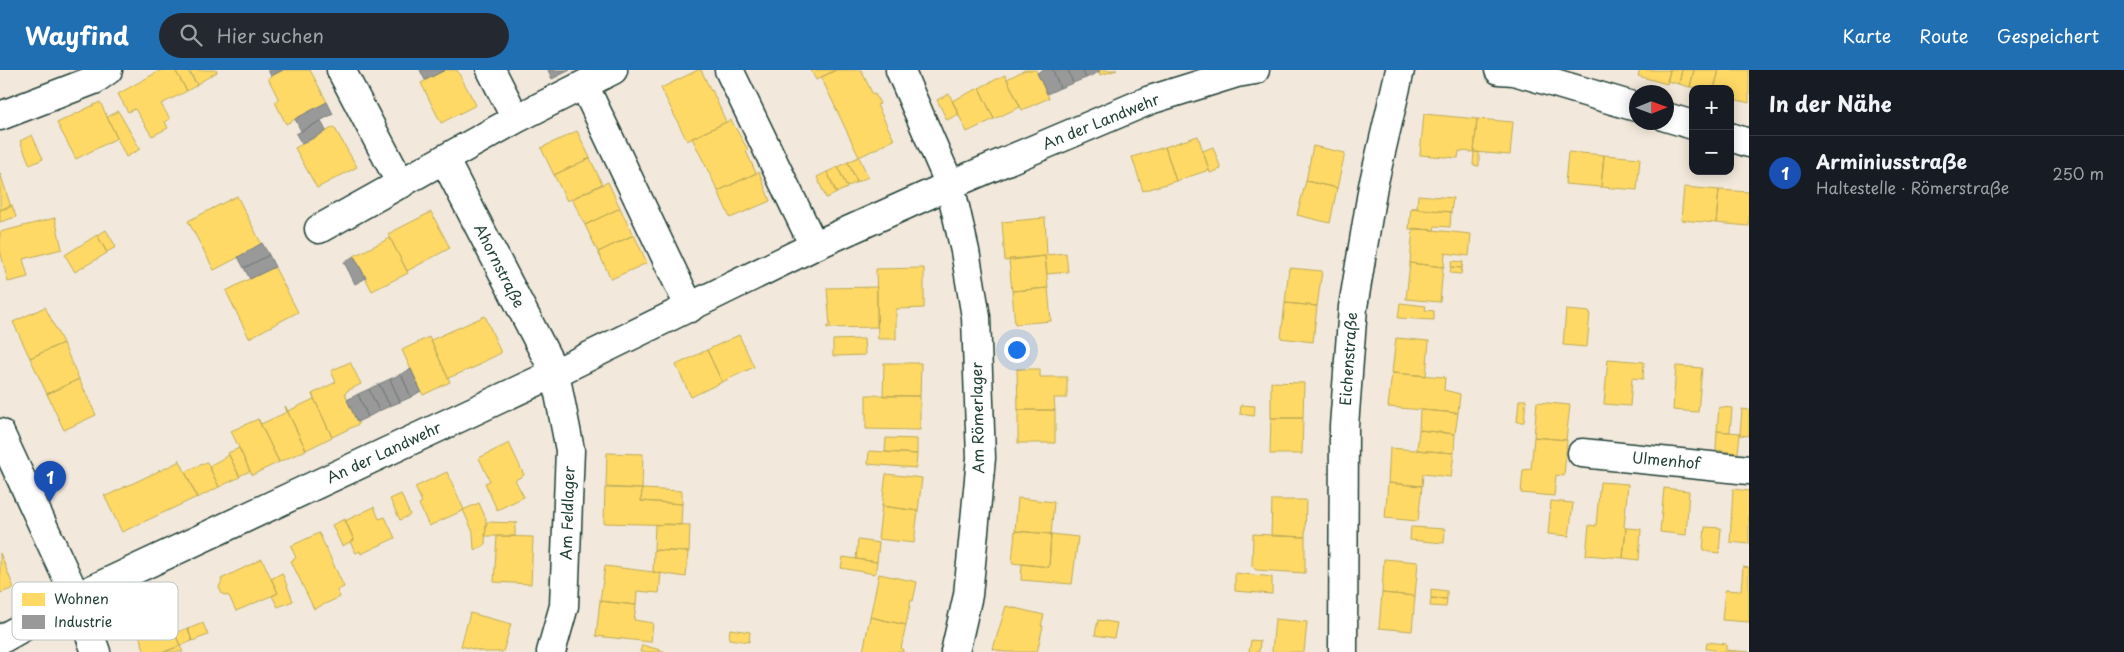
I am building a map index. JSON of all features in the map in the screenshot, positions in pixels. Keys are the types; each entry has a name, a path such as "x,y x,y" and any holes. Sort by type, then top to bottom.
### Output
{"street":[{"path":"0,116 94,80 108,70"},
{"path":"341,70 401,184"},
{"path":"491,70 516,119"},
{"path":"319,229 516,119 614,70"},
{"path":"729,70 814,246"},
{"path":"900,70 950,185"},
{"name":"An der Landwehr","path":"108,582 555,373 814,246 950,185 1150,100 1237,72 1255,70"},
{"name":"Eichenstraße","path":"1343,652 1344,426 1353,307 1373,186 1400,70"},
{"path":"1499,70 1514,71 1629,105"},
{"path":"584,85 690,308"},
{"path":"1674,119 1689,124"},
{"path":"1734,138 1749,143"},
{"name":"Ahornstraße","path":"444,159 555,373"},
{"name":"Am Römerlager","path":"950,185 966,251 976,317 981,458 968,595 955,652"},
{"name":"Am Feldlager","path":"551,652 564,606 570,450 555,373"},
{"path":"0,433 69,582"},
{"name":"Ulmenhof","path":"1582,453 1749,470"},
{"name":"An der Landwehr","path":"0,640 12,633"},
{"path":"92,640 96,652"}],"building: Wohnen":[{"path":"161,70 175,70 187,91 161,104 170,119 165,122 168,128 152,136 135,109 128,112 118,94"},
{"path":"187,70 197,85 187,91 176,72"},
{"path":"189,70 216,70 217,72 197,84"},
{"path":"283,70 310,70 327,102 286,124 275,102 279,100 268,78"},
{"path":"445,70 457,70 476,105 441,123 421,83"},
{"path":"701,70 712,90 726,122 687,141 661,88"},
{"path":"811,70 836,70 816,80"},
{"path":"836,70 861,70 873,95 875,94 880,104 877,105 894,140 859,157 821,77"},
{"path":"1025,70 1036,70 1049,98 1022,110 1007,79"},
{"path":"1099,70 1117,70 1100,75"},
{"path":"1640,70 1670,70 1667,84 1638,76"},
{"path":"1670,70 1682,70 1679,84 1667,81"},
{"path":"1682,70 1694,70 1689,87 1679,84"},
{"path":"1694,70 1719,70 1715,85 1690,85"},
{"path":"1719,70 1749,70 1749,103 1734,99 1734,85 1715,85"},
{"path":"1005,75 1020,107 994,119 979,88"},
{"path":"979,88 994,119 967,132 952,101"},
{"path":"949,94 959,114 947,120 937,100"},
{"path":"100,102 117,138 76,159 57,123"},
{"path":"118,111 140,149 126,157 107,117"},
{"path":"1424,114 1477,119 1474,152 1459,151 1458,158 1420,155"},
{"path":"1477,119 1513,122 1510,155 1474,152"},
{"path":"731,120 748,150 746,151 756,173 718,191 692,138"},
{"path":"334,127 357,167 317,188 295,148"},
{"path":"577,131 590,158 554,175 541,148"},
{"path":"32,135 43,159 30,165 20,141"},
{"path":"1198,136 1209,170 1176,181 1165,147"},
{"path":"1313,146 1345,153 1337,188 1306,181"},
{"path":"1165,147 1176,181 1143,191 1132,157"},
{"path":"1213,147 1221,169 1210,173 1203,151"},
{"path":"1474,152 1479,152 1479,166 1473,165"},
{"path":"1568,152 1604,155 1601,187 1565,184"},
{"path":"1604,155 1640,158 1637,190 1601,187"},
{"path":"859,157 868,177 857,182 848,162"},
{"path":"590,158 602,184 567,201 554,175"},
{"path":"848,162 857,182 847,187 838,167"},
{"path":"838,167 847,188 836,193 827,172"},
{"path":"759,172 770,201 730,218 718,191"},
{"path":"827,172 837,193 826,198 817,177"},
{"path":"0,173 11,207 0,210"},
{"path":"1306,181 1337,188 1330,223 1297,215"},
{"path":"608,182 620,208 585,225 572,199"},
{"path":"1684,187 1719,190 1716,223 1681,220"},
{"path":"1719,190 1749,192 1749,226 1716,223"},
{"path":"1418,195 1453,198 1451,212 1411,208 1417,208"},
{"path":"237,196 262,245 214,270 188,221"},
{"path":"11,205 16,217 0,222 0,210"},
{"path":"620,208 633,235 598,252 585,225"},
{"path":"1411,208 1451,212 1450,227 1435,226 1434,230 1409,229"},
{"path":"431,212 450,248 407,271 388,234"},
{"path":"55,218 62,249 23,259 28,277 8,282 0,250 0,232"},
{"path":"1045,218 1047,255 1066,253 1068,272 1047,274 1045,256 1005,261 1002,222"},
{"path":"1413,228 1471,234 1469,256 1445,253 1444,267 1410,263"},
{"path":"106,230 116,247 107,252 97,235"},
{"path":"97,235 107,253 75,272 65,255"},
{"path":"634,235 647,263 611,279 598,252"},
{"path":"390,238 408,273 372,291 354,256"},
{"path":"1045,256 1048,288 1012,291 1009,259"},
{"path":"1452,261 1463,262 1462,268 1451,267"},
{"path":"1410,263 1443,267 1440,302 1406,299"},
{"path":"274,266 298,312 249,338 226,291"},
{"path":"1451,267 1462,268 1461,274 1450,273"},
{"path":"924,268 924,308 896,309 896,339 878,339 876,269"},
{"path":"1289,268 1322,271 1317,306 1285,303"},
{"path":"877,287 877,327 827,328 827,326 830,326 827,288"},
{"path":"1048,288 1051,321 1015,324 1012,291"},
{"path":"1285,303 1317,306 1313,342 1281,338"},
{"path":"1400,303 1426,306 1425,310 1434,311 1434,320 1398,318"},
{"path":"45,307 63,343 30,358 13,322"},
{"path":"1566,310 1590,312 1587,347 1563,345"},
{"path":"485,316 501,353 480,365 448,378 431,340"},
{"path":"739,335 754,367 722,382 707,350"},
{"path":"429,337 450,382 423,395 402,350"},
{"path":"1396,338 1429,341 1426,376 1392,373"},
{"path":"864,339 865,355 833,356 833,340"},
{"path":"63,343 79,379 47,394 30,358"},
{"path":"707,350 722,382 691,397 676,365"},
{"path":"1608,359 1644,362 1643,379 1632,378 1630,406 1604,404"},
{"path":"350,362 361,384 345,394 359,424 332,437 312,394 336,382 331,371"},
{"path":"884,363 921,363 920,396 883,396"},
{"path":"1676,366 1702,368 1698,412 1673,410"},
{"path":"1017,369 1040,369 1040,377 1067,377 1067,398 1054,398 1055,410 1018,410"},
{"path":"1392,373 1445,377 1444,390 1460,394 1458,413 1388,407"},
{"path":"79,379 96,415 64,430 47,394"},
{"path":"1271,382 1304,383 1303,418 1271,418"},
{"path":"312,394 332,437 306,450 285,406 288,411 314,399"},
{"path":"866,395 920,396 920,430 866,429"},
{"path":"1519,400 1526,400 1524,422 1517,422"},
{"path":"1537,402 1570,405 1566,440 1534,437"},
{"path":"1241,405 1255,406 1254,416 1240,414"},
{"path":"285,406 306,450 279,462 258,419 261,424 287,412"},
{"path":"1719,407 1732,408 1730,432 1717,431"},
{"path":"1742,409 1749,410 1749,436 1740,435"},
{"path":"1018,410 1055,410 1055,443 1018,443"},
{"path":"1420,411 1458,413 1455,434 1419,430"},
{"path":"1271,418 1303,418 1302,454 1270,454"},
{"path":"258,419 279,462 252,475 231,431"},
{"path":"1419,430 1455,434 1454,453 1417,450"},
{"path":"1717,431 1740,433 1738,453 1716,450"},
{"path":"1534,437 1567,440 1564,476 1556,475 1554,496 1521,493 1523,470 1531,469"},
{"path":"886,438 917,439 917,454 885,452"},
{"path":"509,443 524,475 515,480 524,497 497,510 485,483 490,481 479,458"},
{"path":"239,448 250,471 239,476 228,453"},
{"path":"1390,448 1454,453 1451,477 1423,474 1422,486 1388,483"},
{"path":"869,451 917,454 916,468 868,464"},
{"path":"607,453 643,454 642,489 606,487"},
{"path":"229,455 240,477 219,487 209,466"},
{"path":"179,459 197,497 122,532 104,495 106,496 159,471 159,469 160,471 178,462"},
{"path":"207,462 219,487 197,498 185,472"},
{"path":"447,472 464,510 429,526 419,504 422,502 415,487"},
{"path":"886,474 922,478 918,511 882,506"},
{"path":"1600,482 1628,484 1623,558 1586,555 1589,525 1596,526"},
{"path":"1388,483 1422,486 1418,521 1385,518"},
{"path":"605,488 642,489 641,501 682,504 681,525 604,523"},
{"path":"1664,488 1689,491 1686,535 1660,532"},
{"path":"642,489 682,491 682,504 641,501"},
{"path":"1733,489 1749,491 1749,544 1730,542"},
{"path":"401,494 410,515 400,520 390,499"},
{"path":"1018,498 1054,502 1051,534 1015,531"},
{"path":"1272,500 1306,500 1305,537 1271,536"},
{"path":"1551,501 1573,503 1569,536 1548,534"},
{"path":"479,503 486,519 485,545 474,550 473,532 463,510"},
{"path":"882,506 918,511 914,543 878,539"},
{"path":"374,507 379,519 385,517 395,538 361,554 360,551 356,553 350,542 354,540 345,521"},
{"path":"345,519 354,540 342,546 332,525"},
{"path":"487,522 518,523 515,524 515,536 485,536"},
{"path":"655,525 690,525 689,552 654,550"},
{"path":"1411,527 1445,529 1444,543 1410,540"},
{"path":"1705,527 1721,528 1719,553 1703,551"},
{"path":"1626,528 1641,529 1639,560 1623,558"},
{"path":"1015,531 1051,534 1049,567 1012,563"},
{"path":"319,533 344,587 337,590 340,597 314,609 291,561 296,558 291,546"},
{"path":"1051,534 1078,537 1072,584 1021,580 1022,564 1049,567"},
{"path":"1253,534 1305,537 1305,573 1256,570 1252,566"},
{"path":"497,536 533,537 531,584 494,582"},
{"path":"858,540 879,543 877,562 856,559"},
{"path":"654,550 688,552 686,577 653,572"},
{"path":"0,553 12,583 12,589 0,593"},
{"path":"843,557 877,562 875,574 841,568"},
{"path":"262,559 278,593 236,611 229,596 222,594 219,587 221,579"},
{"path":"1384,559 1418,562 1415,596 1382,593"},
{"path":"605,566 661,573 659,593 637,591 636,605 600,601"},
{"path":"1743,567 1749,568 1749,622 1722,620 1725,590 1741,591"},
{"path":"282,573 293,601 278,607 272,596 278,593 271,579"},
{"path":"1235,573 1272,577 1272,594 1235,591"},
{"path":"879,574 917,582 906,625 870,617"},
{"path":"1431,589 1447,591 1447,599 1431,598"},
{"path":"1382,593 1415,596 1412,631 1379,628"},
{"path":"1431,598 1447,599 1446,607 1430,606"},
{"path":"600,601 636,605 634,620 653,623 651,642 596,636"},
{"path":"1006,606 1044,615 1037,652 1004,652 993,649"},
{"path":"470,613 511,624 503,652 485,652 461,646"},
{"path":"870,617 906,625 901,649 903,649 903,652 863,652"},
{"path":"1275,619 1307,622 1304,652 1272,652"},
{"path":"1098,620 1117,623 1114,638 1095,635"},
{"path":"203,623 208,635 192,641 188,629"},
{"path":"188,628 192,641 180,646 178,632"},
{"path":"730,629 750,632 749,642 729,639"},
{"path":"141,640 178,640 180,646 164,652 145,652"},
{"path":"1251,640 1260,641 1259,652 1249,652"},
{"path":"1707,642 1726,644 1726,650 1749,652 1715,652 1715,650 1706,649"},
{"path":"642,645 664,651 664,652 640,652"},
{"path":"180,646 183,652 164,652"}],"building: Industrie":[{"path":"268,70 283,70 271,76"},
{"path":"420,70 445,70 425,80"},
{"path":"548,70 570,70 552,79"},
{"path":"1043,70 1053,70 1060,88 1047,94 1037,73"},
{"path":"1053,70 1068,70 1073,83 1060,88"},
{"path":"1068,70 1082,70 1086,78 1073,83"},
{"path":"1082,70 1099,70 1099,72 1086,78"},
{"path":"327,102 333,114 301,131 295,119"},
{"path":"321,121 326,131 302,144 296,134"},
{"path":"262,243 269,255 244,268 238,257"},
{"path":"269,255 275,267 250,279 244,268"},
{"path":"354,256 366,278 355,284 344,262"},
{"path":"411,369 421,391 411,397 401,374"},
{"path":"401,374 411,397 400,402 390,379"},
{"path":"390,379 400,402 390,406 379,384"},
{"path":"379,384 390,406 379,411 369,389"},
{"path":"369,389 379,411 368,417 358,394"},
{"path":"358,394 368,417 357,422 347,400"}],"place":[{"name":"Arminiusstraße","path":"50,502"}]}
